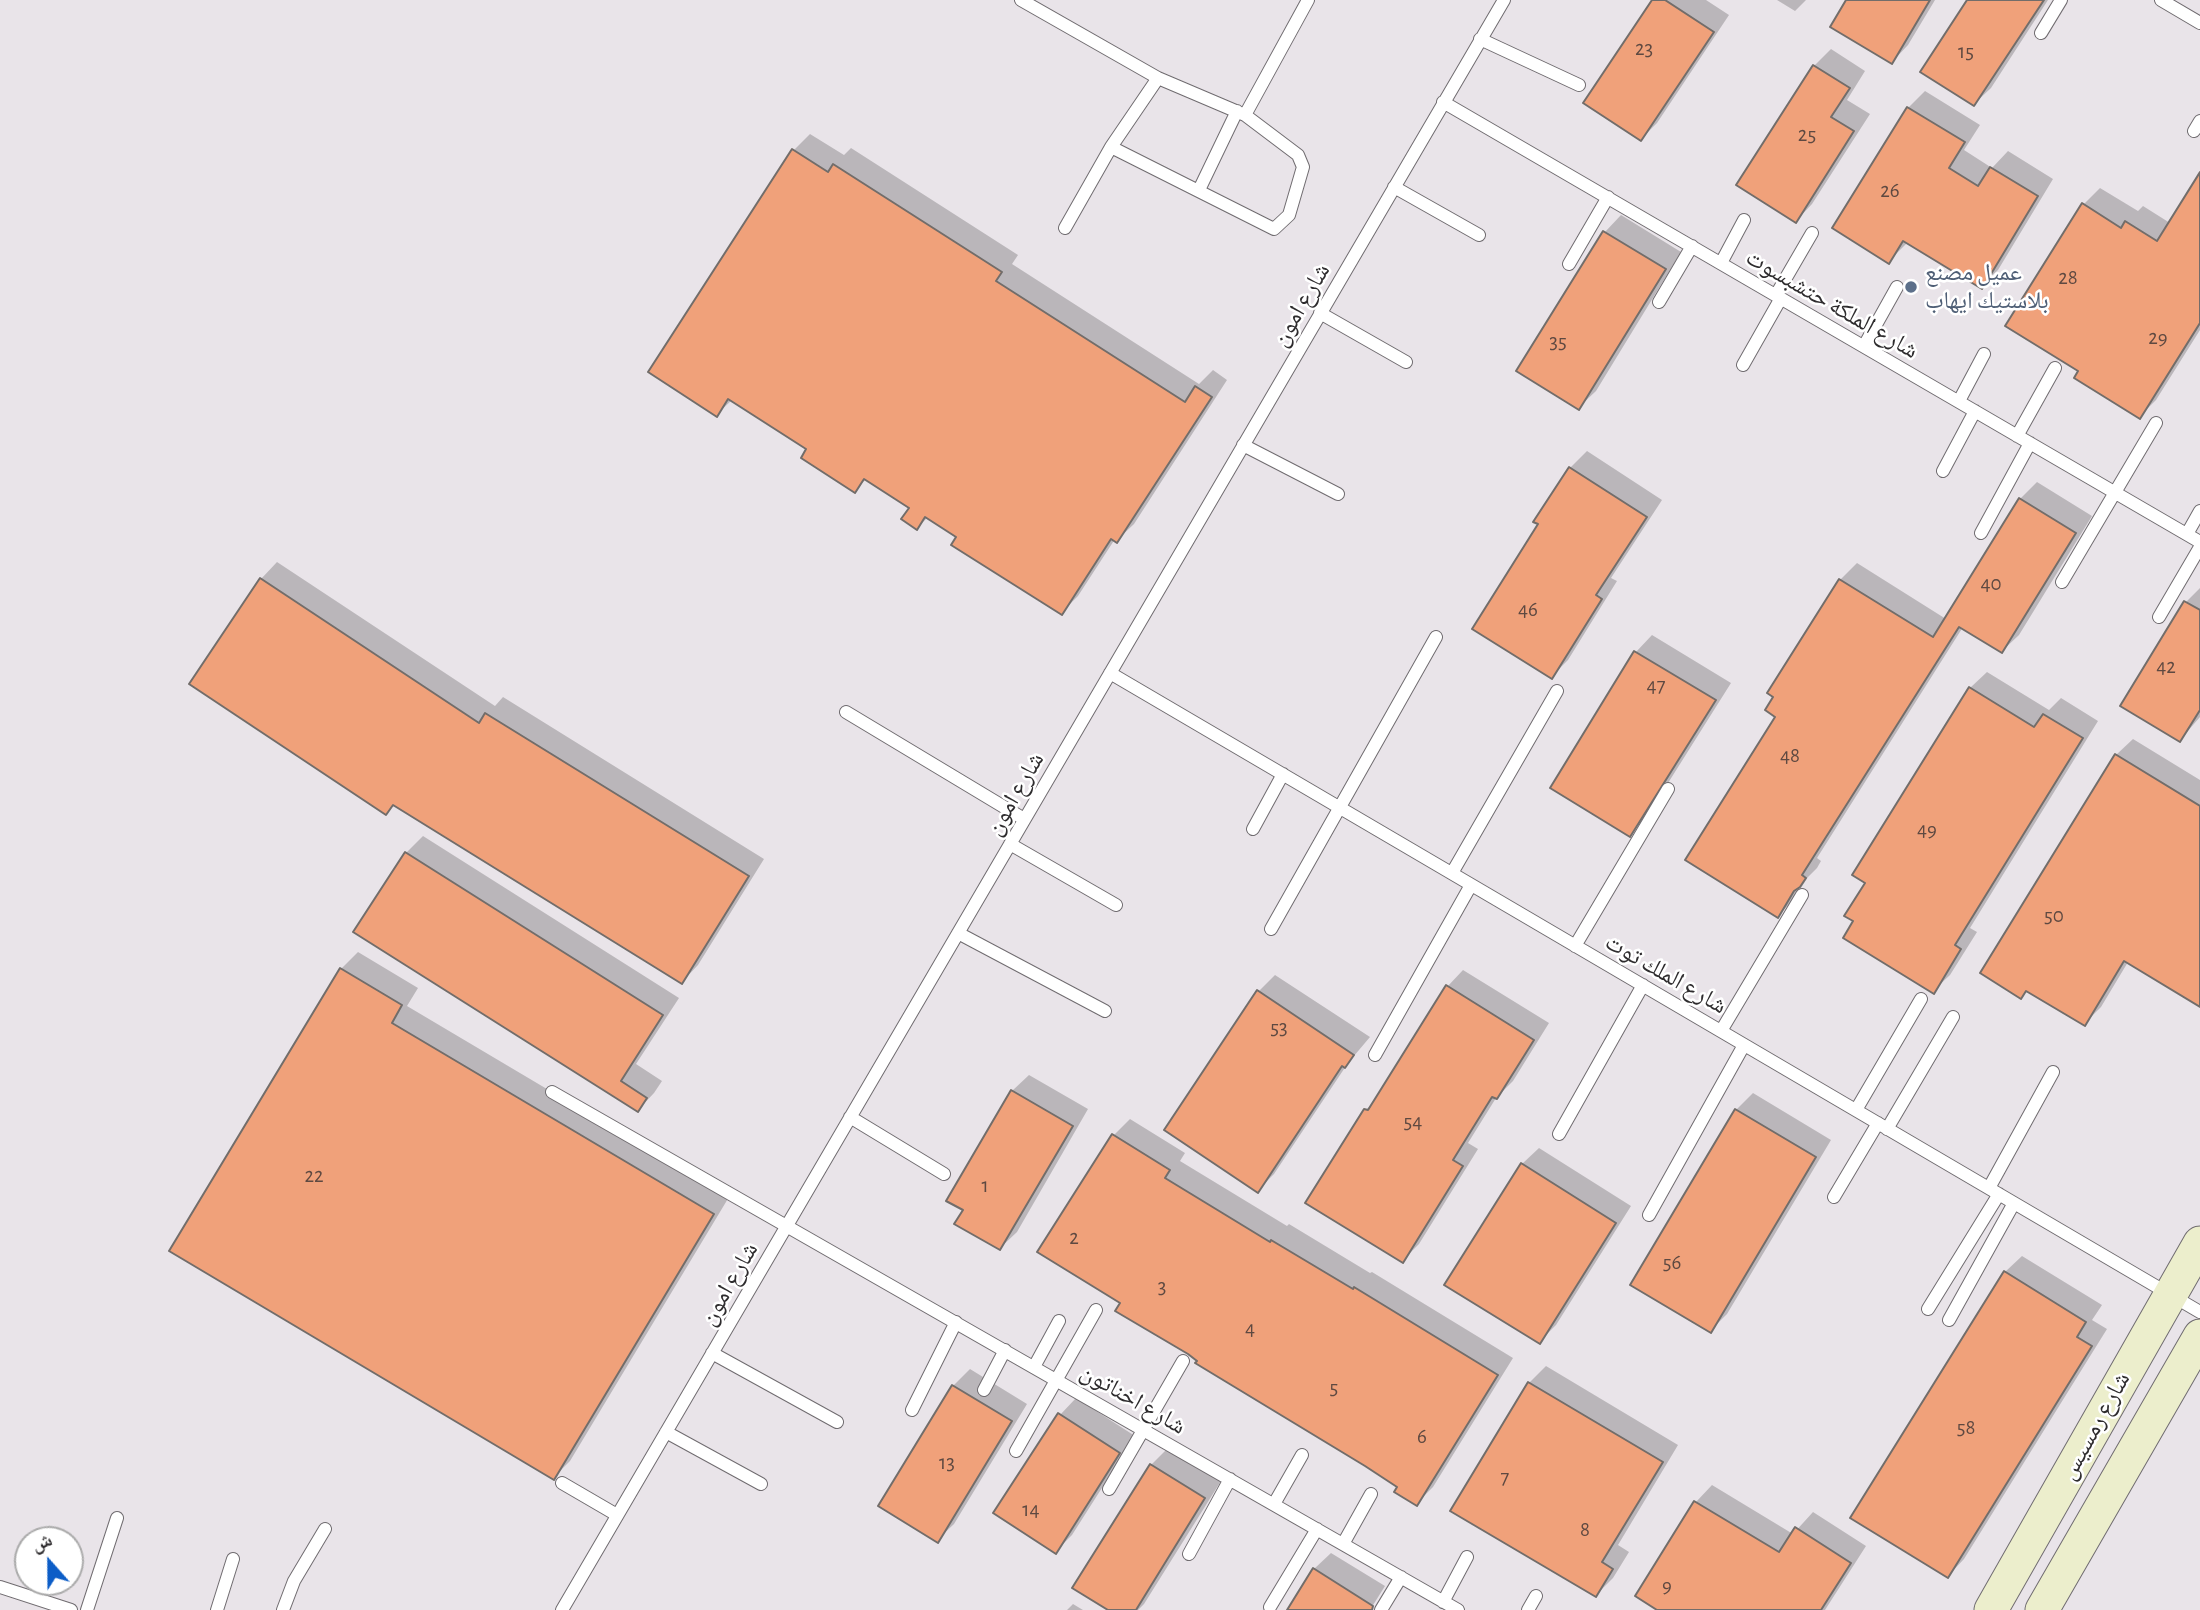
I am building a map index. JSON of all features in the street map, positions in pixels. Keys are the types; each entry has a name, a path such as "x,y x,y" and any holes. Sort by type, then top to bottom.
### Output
{"street":[{"name":"شارع رمسيس","path":"1991,1610 2200,1243"},
{"name":"شارع رمسيس","path":"2042,1610 2200,1336"}],"lane":[{"path":"1021,0 1158,78 1241,113 1298,155 1303,167 1289,215 1273,229 1111,147"},
{"path":"1199,190 1308,0"},
{"name":"شارع امون","path":"567,1608 617,1515 1504,0"},
{"path":"2041,33 2060,0"},
{"path":"2166,1 2200,23"},
{"path":"1480,39 1578,85"},
{"path":"1065,228 1111,147 1158,78"},
{"name":"شارع الملكة حتشبسوت","path":"1444,102 2200,541"},
{"path":"1394,187 1479,234"},
{"path":"1569,264 1608,197"},
{"path":"1721,263 1744,220"},
{"path":"1743,365 1812,233"},
{"path":"1660,302 1692,246"},
{"path":"1864,346 1897,287"},
{"path":"1320,313 1406,362"},
{"path":"1959,401 1984,354"},
{"path":"2017,436 2055,368"},
{"path":"1943,471 1975,411"},
{"path":"2062,582 2156,423"},
{"path":"1981,533 2030,443"},
{"path":"1243,445 1338,494"},
{"path":"2187,534 2200,512"},
{"path":"2159,617 2200,547"},
{"path":"1271,929 1436,637"},
{"name":"شارع الملك توت","path":"1110,673 2200,1312"},
{"path":"1452,873 1557,691"},
{"path":"846,712 1024,819"},
{"path":"1254,829 1283,774"},
{"path":"1575,946 1668,789"},
{"path":"1010,844 1116,905"},
{"path":"1375,1055 1471,885"},
{"path":"1721,1031 1802,895"},
{"path":"958,933 1105,1011"},
{"path":"1559,1134 1643,985"},
{"path":"1856,1110 1922,999"},
{"path":"1834,1197 1953,1017"},
{"path":"1649,1215 1744,1045"},
{"path":"1928,1309 1994,1191 2053,1072"},
{"name":"شارع اخناتون","path":"552,1092 1458,1610"},
{"path":"850,1118 944,1174"},
{"path":"1949,1320 2014,1203"},
{"path":"1016,1451 1096,1310"},
{"path":"1034,1367 1059,1321"},
{"path":"912,1410 956,1322"},
{"path":"985,1390 1005,1350"},
{"path":"712,1353 837,1422"},
{"path":"1109,1489 1183,1361"},
{"path":"666,1432 761,1484"},
{"path":"1273,1504 1301,1455"},
{"path":"1189,1553 1230,1479"},
{"path":"562,1483 617,1515"},
{"path":"1343,1544 1371,1494"},
{"path":"87,1610 117,1518"},
{"path":"283,1610 294,1581 325,1529"},
{"path":"1270,1607 1317,1529"},
{"path":"1443,1602 1467,1557"},
{"path":"217,1610 233,1559"},
{"path":"1381,1610 1401,1577"},
{"path":"2,1592 71,1610"},
{"path":"1528,1610 1536,1596"}],"building":[{"path":"1652,0 1665,0 1714,32 1641,141 1583,103"},
{"path":"1846,0 1930,0 1892,64 1830,27"},
{"path":"1967,0 2044,0 1974,106 1920,72"},
{"path":"1813,65 1850,88 1831,117 1854,131 1796,223 1736,185"},
{"path":"1907,107 1965,142 1949,168 1978,186 1990,167 2038,196 1982,289 1903,241 1889,264 1832,228"},
{"path":"792,149 828,172 833,164 1002,272 996,281 1185,402 1195,386 1212,397 1117,543 1111,539 1062,615 951,545 956,537 925,517 917,530 901,519 909,508 864,479 855,493 801,458 806,449 728,399 717,417 648,372"},
{"path":"2200,172 2200,323 2140,419 2074,378 2078,371 2005,326 2082,203 2121,228 2125,221 2157,241"},
{"path":"1603,231 1666,269 1579,410 1516,371"},
{"path":"1569,467 1647,517 1596,595 1602,599 1552,679 1472,629 1538,524 1533,522"},
{"path":"2019,498 2076,533 2002,653 1959,627 1802,875 1806,878 1794,891 1778,918 1685,860 1775,717 1765,710 1773,697 1767,693 1839,579 1933,637"},
{"path":"260,578 479,723 485,713 749,876 682,984 393,805 386,815 189,684"},
{"path":"2184,601 2200,610 2200,710 2180,742 2120,706"},
{"path":"1634,651 1716,700 1630,837 1550,788"},
{"path":"1969,687 2034,727 2043,714 2083,738 1955,945 1961,949 1934,994 1843,938 1853,921 1844,916 1865,883 1852,875"},
{"path":"2115,754 2200,806 2200,1007 2124,961 2085,1026 2026,991 2021,999 1980,973"},
{"path":"405,852 663,1015 621,1081 647,1098 638,1112 353,932"},
{"path":"340,968 402,1005 392,1023 714,1214 554,1480 169,1251"},
{"path":"1446,985 1534,1040 1497,1099 1492,1097 1453,1160 1463,1166 1403,1263 1305,1203 1364,1109 1368,1110"},
{"path":"1257,990 1354,1055 1345,1068 1342,1066 1258,1193 1164,1130"},
{"path":"1011,1090 1073,1126 1000,1250 954,1224 963,1210 946,1201"},
{"path":"1735,1109 1816,1157 1711,1333 1630,1285"},
{"path":"1112,1134 1170,1170 1165,1178 1270,1242 1271,1240 1353,1289 1354,1287 1498,1375 1417,1506 1394,1492 1397,1487 1365,1466 1115,1311 1120,1303 1037,1252"},
{"path":"1521,1163 1616,1223 1540,1344 1444,1285"},
{"path":"2004,1271 2086,1322 2077,1337 2092,1346 1948,1578 1850,1518"},
{"path":"1528,1382 1663,1462 1602,1562 1613,1569 1596,1597 1450,1511"},
{"path":"952,1385 1012,1421 938,1543 878,1506"},
{"path":"1058,1413 1120,1453 1056,1554 993,1513"},
{"path":"1150,1464 1205,1498 1136,1610 1108,1610 1072,1588"},
{"path":"1694,1501 1779,1552 1795,1527 1851,1563 1821,1610 1657,1610 1635,1596"},
{"path":"1313,1568 1373,1606 1372,1610 1287,1610"}],"place":[{"name":"عميل مصنع بلاستيك ايهاب","path":"1911,287"}]}
